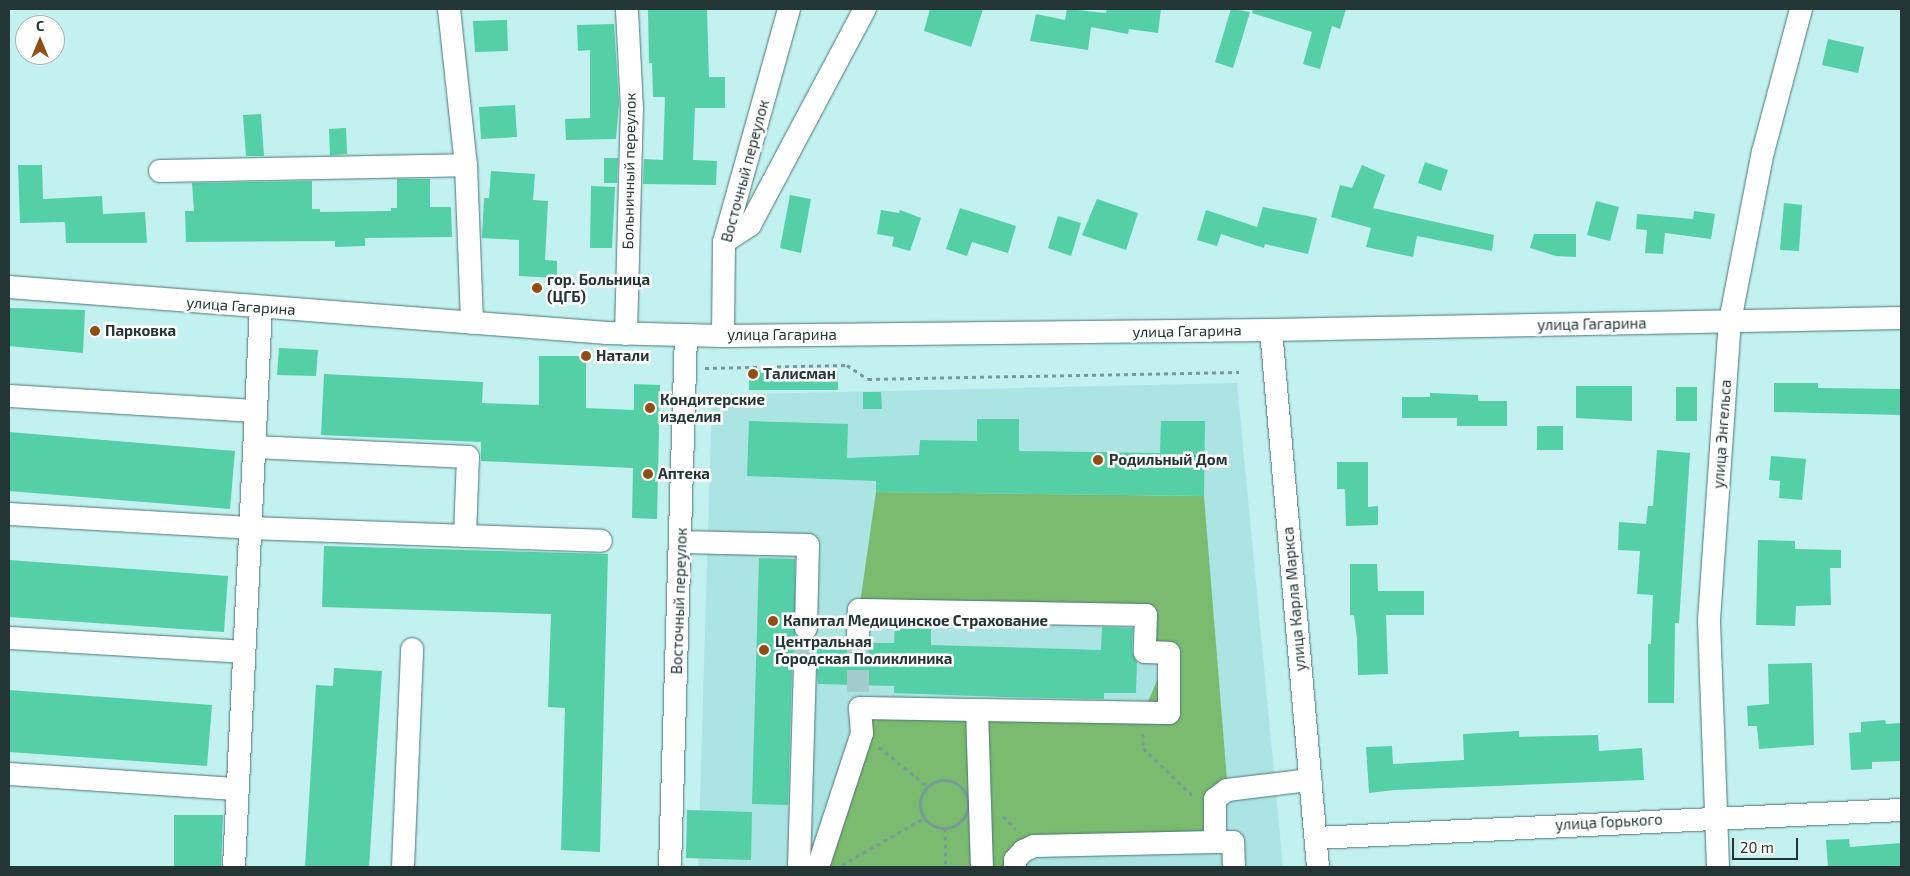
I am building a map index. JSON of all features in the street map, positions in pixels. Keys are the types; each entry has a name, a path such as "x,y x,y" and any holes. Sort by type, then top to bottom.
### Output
{"street":[{"path":"450,9 466,165 472,323"},
{"name":"Больничный переулок","path":"626,334 632,110 627,9"},
{"name":"Восточный переулок","path":"723,336 724,242 790,9"},
{"path":"724,242 750,225 865,9"},
{"name":"улица Энгельса","path":"1718,867 1714,816 1709,620 1730,321 1763,152 1801,9"},
{"path":"160,171 466,165"},
{"name":"улица Гагарина","path":"9,287 626,334 723,336 1271,330 1901,318"},
{"path":"234,867 236,789 261,307"},
{"name":"улица Карла Маркса","path":"1271,330 1318,867"},
{"name":"Восточный переулок","path":"670,867 686,334"},
{"path":"9,396 256,411"},
{"path":"254,447 468,457 465,536"},
{"path":"9,514 250,528 601,541"},
{"path":"680,542 808,545 806,628"},
{"path":"818,867 862,733 859,700 978,710 1168,713 1169,653 1145,652 1146,615 860,610 858,635"},
{"path":"9,638 244,652"},
{"path":"404,867 412,649"},
{"path":"798,867 805,668"},
{"path":"978,710 982,867"},
{"path":"9,774 236,789"},
{"path":"1215,842 1215,799 1227,790 1310,780"},
{"name":"улица Горького","path":"1316,838 1714,816 1901,810"},
{"path":"1015,867 1015,860 1023,851 1034,846 1233,842 1234,867"}],"path":[{"path":"701,377 702,368 847,365 868,379 1239,372"},
{"path":"1144,712 1143,748 1198,800"},
{"path":"862,733 927,786"},
{"path":"937,781 949,781 959,785 966,795 968,806 964,817 956,825 945,828 933,826 924,818 920,808 921,796 927,786 937,781"},
{"path":"980,794 1034,846"},
{"path":"837,867 924,818"},
{"path":"945,828 946,867"}],"shaded area":[{"path":"1237,383 1283,867 698,867 712,395"}],"green space":[{"path":"876,492 1204,496 1227,780 1214,785 1206,797 1205,842 1034,846 1015,867 818,867 860,708 1143,713 1169,653 1145,652 1146,615 859,610"}],"building":[{"path":"648,9 707,9 709,77 725,77 725,108 695,108 693,160 717,161 716,185 643,184 644,159 663,160 665,97 653,97 652,63 649,63"},
{"path":"930,9 983,9 971,47 924,31"},
{"path":"1067,9 1106,13 1107,9 1161,9 1158,33 1129,29 1128,34 1091,27 1088,50 1030,41 1036,14 1065,20"},
{"path":"1231,9 1250,12 1233,68 1215,62"},
{"path":"1253,9 1346,9 1340,29 1332,26 1320,69 1303,64 1312,32 1252,13"},
{"path":"507,20 508,51 475,52 473,21"},
{"path":"614,24 619,103 616,139 566,140 565,119 590,118 590,50 578,51 577,25"},
{"path":"1828,39 1864,47 1858,73 1822,65"},
{"path":"515,105 517,137 481,139 479,107"},
{"path":"261,114 264,156 246,156 243,115"},
{"path":"346,128 347,154 330,155 329,129"},
{"path":"604,158 618,158 617,183 604,183"},
{"path":"1425,162 1448,170 1441,191 1418,183"},
{"path":"18,165 42,165 43,199 102,196 103,214 145,212 147,243 66,243 65,222 20,223"},
{"path":"1362,165 1385,175 1373,208 1494,235 1492,251 1417,236 1413,257 1366,247 1371,228 1331,217 1340,185 1352,188"},
{"path":"491,171 535,174 533,200 548,201 545,260 557,261 557,278 519,276 519,240 482,238 484,198 489,198"},
{"path":"397,179 430,179 430,207 451,207 452,237 365,238 365,246 335,247 335,241 186,242 185,211 194,211 192,183 312,181 312,209 320,209 320,212 391,211 391,208 397,208"},
{"path":"591,186 615,187 612,248 590,248"},
{"path":"790,195 811,199 801,253 780,248"},
{"path":"1097,199 1138,213 1126,250 1082,235"},
{"path":"1596,201 1619,207 1610,241 1587,235"},
{"path":"1784,203 1802,205 1799,251 1780,250"},
{"path":"1263,207 1317,218 1308,254 1265,244 1264,248 1221,234 1217,246 1197,240 1206,210 1257,227"},
{"path":"960,208 1016,226 1008,253 972,242 967,256 946,249"},
{"path":"881,210 899,213 900,210 921,218 910,251 892,246 894,237 877,234"},
{"path":"1694,211 1715,214 1711,239 1665,233 1663,254 1645,253 1647,230 1636,229 1637,214 1693,219"},
{"path":"1058,216 1081,223 1071,256 1048,248"},
{"path":"1534,234 1576,234 1576,257 1556,256 1530,248"},
{"path":"10,308 85,310 83,353 9,346"},
{"path":"279,348 318,350 316,376 277,375"},
{"path":"539,356 586,356 586,408 634,410 634,384 660,385 657,519 632,518 633,468 481,461 481,442 321,435 324,374 483,382 482,403 539,405"},
{"path":"749,370 838,371 838,390 749,390"},
{"path":"1774,383 1818,383 1818,388 1901,389 1901,415 1774,412"},
{"path":"1576,386 1632,386 1632,421 1576,418"},
{"path":"1676,387 1697,387 1697,421 1676,421"},
{"path":"863,392 881,392 882,409 863,409"},
{"path":"1430,393 1478,395 1478,401 1507,401 1507,426 1457,426 1457,418 1402,418 1402,397 1430,397"},
{"path":"977,419 1019,419 1019,451 1160,453 1161,421 1205,421 1204,496 876,492 876,481 747,476 749,421 848,424 847,458 919,455 920,440 977,441"},
{"path":"1537,426 1563,426 1563,450 1537,450"},
{"path":"9,432 235,451 230,509 9,491"},
{"path":"1657,450 1690,453 1679,623 1675,623 1674,703 1648,703 1648,644 1651,644 1653,595 1637,594 1640,551 1618,550 1619,522 1646,524 1648,506 1653,506"},
{"path":"1771,456 1806,459 1802,500 1779,498 1780,481 1769,480"},
{"path":"1337,462 1368,462 1368,507 1378,506 1378,525 1346,526 1345,489 1337,489"},
{"path":"1758,540 1795,541 1795,549 1841,550 1841,568 1830,568 1831,605 1796,606 1795,626 1756,625"},
{"path":"324,546 608,554 600,852 561,850 565,708 548,707 551,614 322,607"},
{"path":"759,558 795,559 795,641 847,642 858,648 868,643 894,643 895,624 931,624 931,645 1101,650 1102,627 1133,628 1132,652 1137,662 1136,693 1104,693 1104,699 894,693 894,686 818,684 816,661 811,657 799,656 792,668 788,805 752,804"},
{"path":"9,560 228,576 224,632 9,617"},
{"path":"1350,564 1377,564 1378,591 1424,591 1424,615 1386,615 1388,674 1358,675 1354,615 1350,615"},
{"path":"1812,663 1814,745 1759,749 1757,726 1748,726 1747,706 1769,704 1768,664"},
{"path":"334,668 382,671 369,867 305,867 316,685 333,686"},
{"path":"9,690 212,705 207,766 9,752"},
{"path":"1885,720 1886,724 1901,723 1901,761 1872,762 1872,769 1851,770 1849,733 1861,732 1861,722"},
{"path":"1519,731 1519,737 1598,735 1599,751 1642,748 1644,780 1394,790 1369,793 1366,747 1392,746 1393,764 1464,760 1463,734"},
{"path":"687,810 752,812 751,860 686,858"},
{"path":"174,815 223,815 221,867 174,867"},
{"path":"1849,839 1850,847 1901,843 1901,867 1828,867 1826,840"}],"tunnel":[{"path":"805,668 806,628"},
{"path":"858,635 858,692"}],"place":[{"name":"гор. Больница (ЦГБ)","path":"537,288"},
{"name":"Парковка","path":"95,331"},
{"name":"Натали","path":"586,356"},
{"name":"Талисман","path":"753,374"},
{"name":"Кондитерские изделия","path":"650,408"},
{"name":"Родильный Дом","path":"1098,460"},
{"name":"Аптека","path":"648,474"},
{"name":"Капитал Медицинское Страхование","path":"773,621"},
{"name":"Центральная Городская Поликлиника","path":"764,650"}]}
